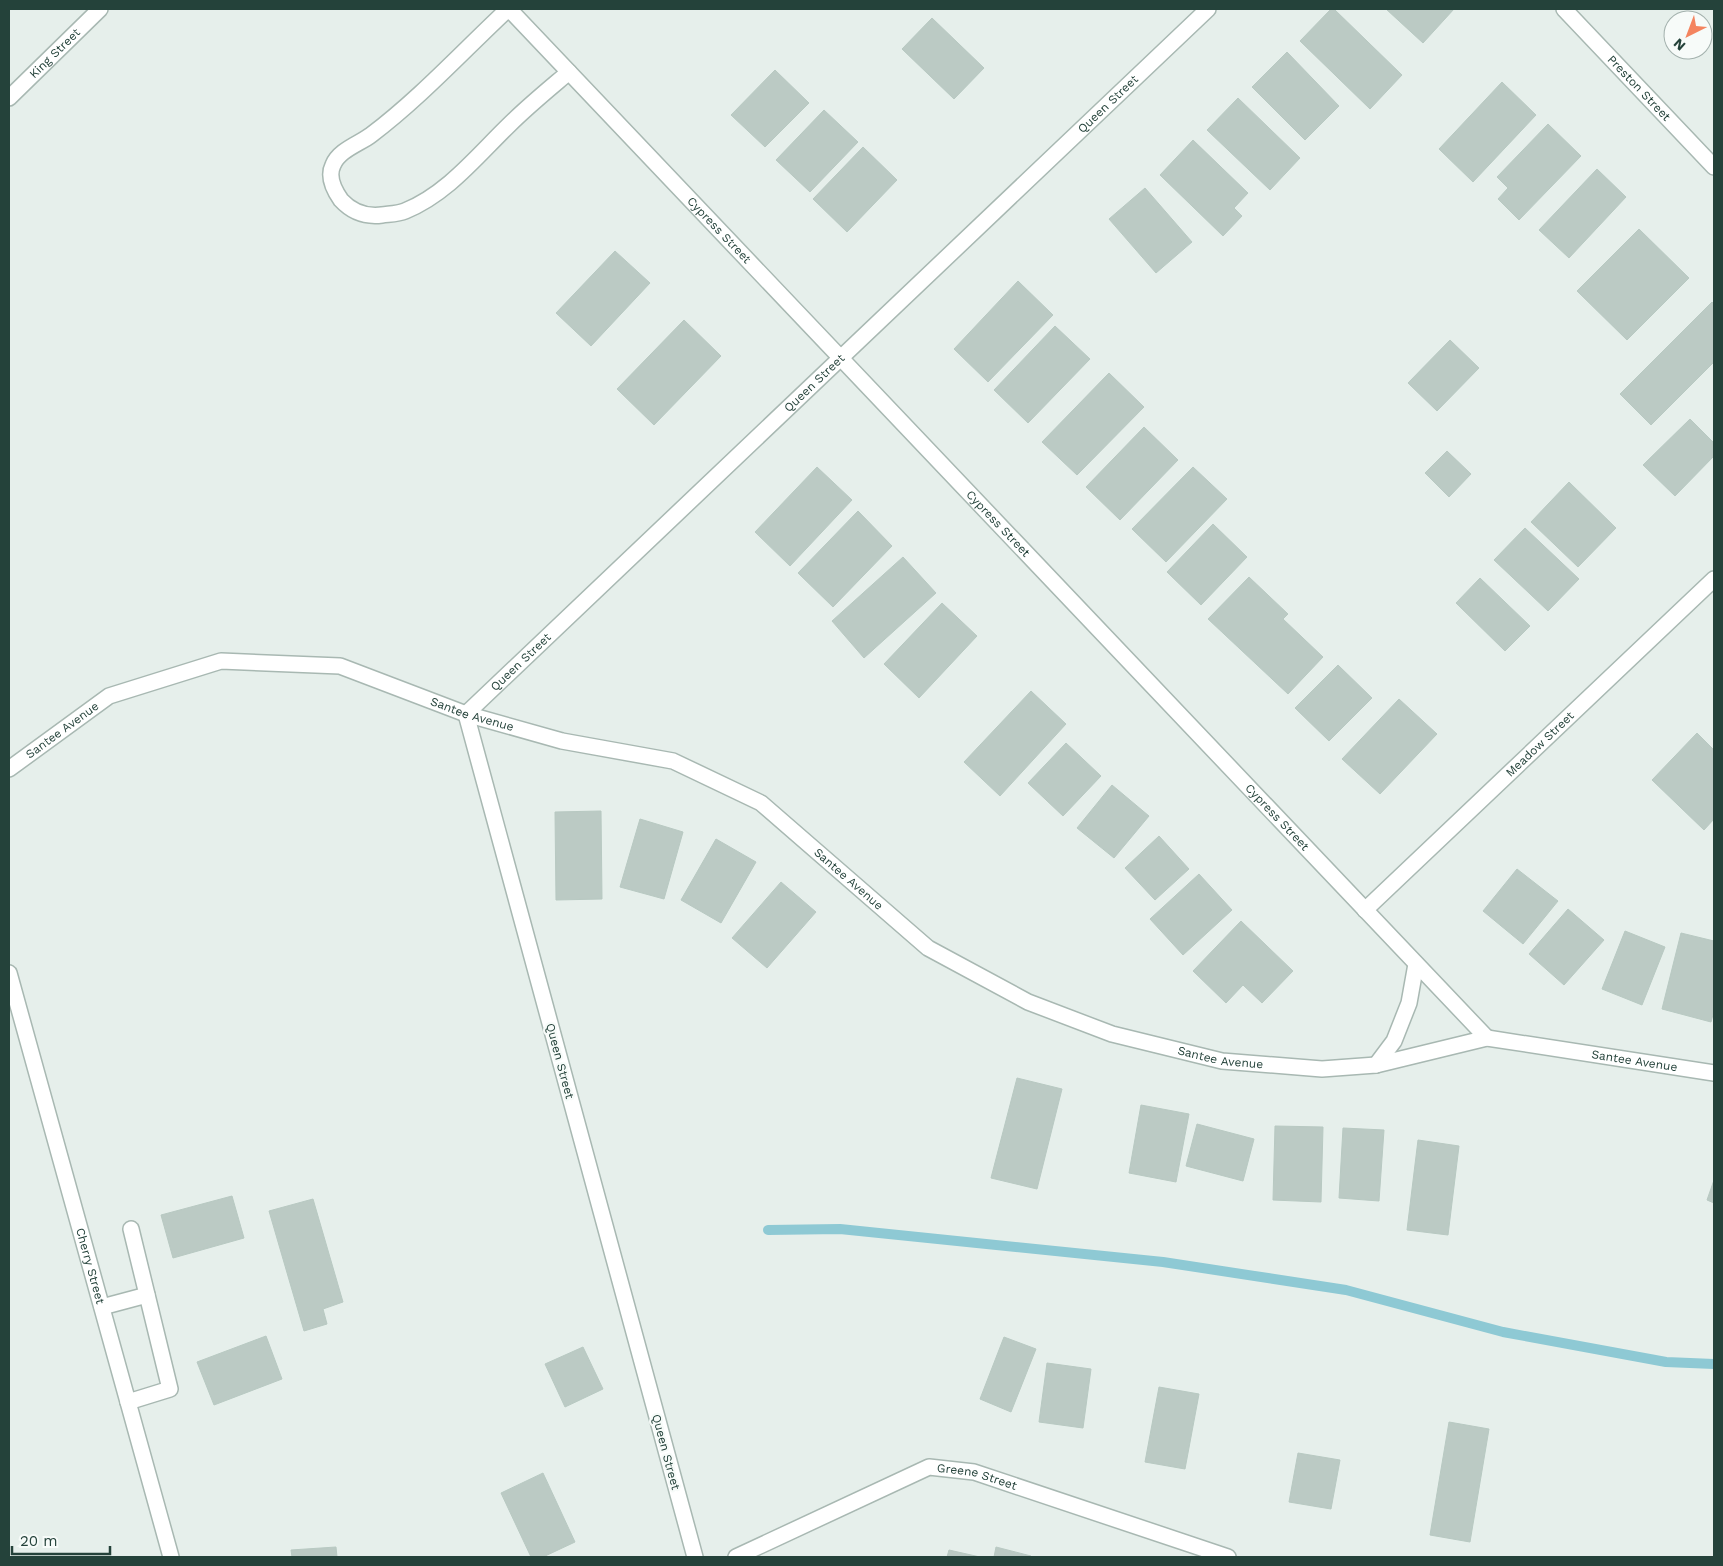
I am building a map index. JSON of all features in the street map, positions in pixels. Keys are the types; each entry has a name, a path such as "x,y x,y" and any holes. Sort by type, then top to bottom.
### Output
{"street":[{"name":"King Street","path":"9,98 100,9"},
{"name":"Cypress Street","path":"508,9 1487,1038"},
{"path":"508,9 394,118 344,152 333,164 330,176 336,193 345,204 352,210 365,215 378,215 403,212 427,200 451,183 518,116 569,72"},
{"name":"Queen Street","path":"696,1557 466,714 1208,9"},
{"name":"Preston Street","path":"1564,9 1714,167"},
{"name":"Meadow Street","path":"1366,910 1714,579"},
{"name":"Santee Avenue","path":"9,769 109,696 221,661 340,666 466,714 562,741 673,761 761,803 928,948 1028,1002 1112,1034 1222,1061 1322,1069 1376,1065 1487,1038 1714,1073"},
{"path":"1376,1065 1394,1041 1409,1003 1416,964"},
{"name":"Cherry Street","path":"9,973 171,1557"},
{"path":"128,1402 170,1389 131,1229"},
{"path":"102,1307 147,1295"},
{"name":"Greene Street","path":"736,1557 929,1467 974,1472 1228,1557"}],"building":[{"path":"1331,9 1334,9 1402,75 1370,109 1300,41"},
{"path":"1386,9 1454,9 1423,43"},
{"path":"932,18 984,68 954,99 902,49"},
{"path":"1287,52 1339,106 1305,140 1252,87"},
{"path":"775,70 809,103 765,147 731,115"},
{"path":"1502,82 1536,115 1473,182 1439,149"},
{"path":"1238,98 1300,158 1270,190 1207,130"},
{"path":"824,110 858,142 810,192 776,160"},
{"path":"1548,124 1581,156 1519,220 1498,199 1508,188 1497,177"},
{"path":"1193,140 1248,193 1234,208 1242,216 1223,236 1160,175"},
{"path":"863,147 897,180 847,232 813,199"},
{"path":"1597,169 1626,197 1569,258 1539,230"},
{"path":"1145,188 1192,242 1156,273 1109,219"},
{"path":"1639,229 1689,278 1627,340 1577,291"},
{"path":"615,251 650,283 591,346 556,313"},
{"path":"1018,281 1053,315 988,382 954,349"},
{"path":"1712,302 1714,304 1714,362 1651,425 1620,394"},
{"path":"684,320 721,356 654,425 617,389"},
{"path":"1055,326 1090,359 1028,423 994,390"},
{"path":"1450,340 1479,368 1437,411 1408,383"},
{"path":"1109,373 1144,407 1077,475 1042,442"},
{"path":"1690,419 1714,443 1714,456 1675,496 1643,465"},
{"path":"1144,427 1178,460 1120,520 1086,487"},
{"path":"1447,451 1471,474 1449,497 1425,473"},
{"path":"817,467 852,500 790,566 755,532"},
{"path":"1193,467 1227,499 1166,562 1132,529"},
{"path":"1569,482 1616,528 1578,567 1531,522"},
{"path":"858,511 892,546 833,607 798,573"},
{"path":"1213,524 1247,557 1201,605 1167,572"},
{"path":"1525,528 1579,579 1548,611 1494,560"},
{"path":"903,557 936,593 864,658 832,621"},
{"path":"1249,577 1288,614 1283,619 1323,657 1288,694 1208,619"},
{"path":"1480,578 1530,626 1505,651 1456,603"},
{"path":"942,603 977,636 919,698 884,664"},
{"path":"1338,665 1372,698 1329,741 1295,708"},
{"path":"1031,691 1066,724 1000,796 964,762"},
{"path":"1399,699 1437,734 1380,794 1342,759"},
{"path":"1697,733 1714,750 1714,819 1704,830 1652,780"},
{"path":"1066,743 1101,776 1063,816 1028,783"},
{"path":"1112,785 1149,816 1114,858 1077,828"},
{"path":"601,811 602,899 556,900 555,812"},
{"path":"640,819 683,832 664,899 620,887"},
{"path":"1159,836 1189,869 1155,900 1125,868"},
{"path":"716,839 756,862 721,923 681,900"},
{"path":"1517,869 1558,901 1523,944 1483,911"},
{"path":"1199,874 1232,910 1183,955 1150,919"},
{"path":"781,882 816,912 767,968 732,938"},
{"path":"1568,909 1604,940 1564,985 1529,954"},
{"path":"1241,921 1293,971 1262,1003 1243,985 1226,1003 1193,971"},
{"path":"1625,931 1665,947 1642,1005 1602,989"},
{"path":"1681,933 1714,941 1714,1011 1711,1022 1662,1009"},
{"path":"1017,1078 1062,1089 1037,1189 991,1178"},
{"path":"1141,1105 1189,1114 1176,1182 1129,1173"},
{"path":"1197,1124 1254,1139 1243,1181 1186,1166"},
{"path":"1275,1126 1323,1127 1321,1202 1273,1200"},
{"path":"1343,1128 1384,1130 1379,1201 1339,1198"},
{"path":"1418,1140 1459,1146 1448,1235 1407,1230"},
{"path":"1714,1180 1714,1203 1707,1200"},
{"path":"232,1196 244,1238 173,1258 161,1215"},
{"path":"313,1199 343,1302 323,1309 327,1324 304,1331 269,1211"},
{"path":"266,1336 282,1379 214,1405 197,1362"},
{"path":"1004,1337 1036,1349 1011,1412 980,1399"},
{"path":"583,1347 603,1389 565,1407 545,1364"},
{"path":"1047,1363 1091,1369 1083,1428 1039,1422"},
{"path":"1159,1387 1199,1394 1185,1469 1145,1462"},
{"path":"1449,1422 1489,1429 1470,1542 1430,1535"},
{"path":"1298,1453 1340,1460 1331,1509 1289,1502"},
{"path":"543,1473 575,1542 543,1557 531,1557 501,1493"},
{"path":"336,1547 337,1557 292,1557 291,1550"},
{"path":"996,1547 1031,1556 1031,1557 994,1557"},
{"path":"949,1550 980,1557 947,1557"}],"waterway":[{"path":"768,1230 840,1229 1163,1262 1346,1290 1503,1332 1666,1362 1714,1364"}]}
